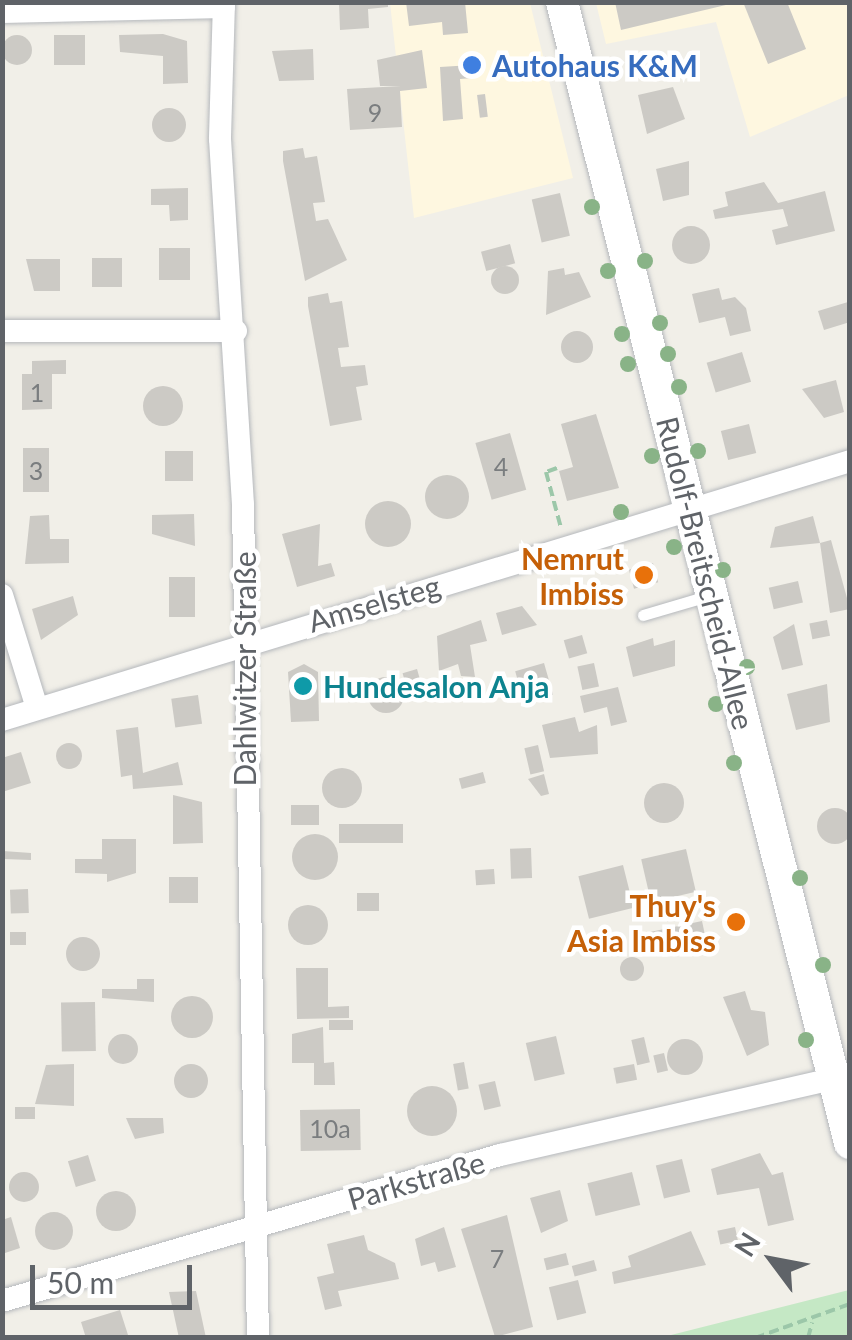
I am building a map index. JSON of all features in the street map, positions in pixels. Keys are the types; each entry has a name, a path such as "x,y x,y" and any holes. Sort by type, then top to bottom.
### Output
{"street":[{"name":"Rudolf-Breitscheid-Allee","path":"562,2 850,1143"},
{"path":"2,12 224,5"},
{"name":"Dahlwitzer Straße","path":"224,5 220,139 236,331 246,640 251,1227 258,1338"},
{"path":"2,331 236,331"},
{"name":"Amselsteg","path":"2,720 246,640 690,512 850,461"},
{"path":"2,596 37,708"},
{"name":"Parkstraße","path":"2,1301 251,1227 681,1109 834,1079"}],"lane":[{"path":"643,615 711,594"}],"path":[{"path":"557,468 546,472 562,533"},
{"path":"756,1338 812,1323 850,1304"},
{"path":"808,1338 812,1323"}],"shaded area":[{"name":"Autohaus K&M","path":"390,3 530,3 573,178 414,218"},
{"path":"596,3 849,3 849,95 750,137 716,22 606,44"}],"green space":[{"path":"849,1290 849,1337 663,1337 679,1333"}],"building":[{"path":"339,2 388,2 388,7 368,9 369,28 340,30"},
{"path":"406,2 465,2 468,33 443,35 442,22 409,26"},
{"path":"615,2 729,2 730,4 621,30"},
{"path":"743,2 787,2 806,49 768,64"},
{"path":"163,34 187,41 188,83 163,84 163,56 120,52 119,35"},
{"path":"17,35 28,39 32,50 28,61 17,65 6,61 2,50 6,39"},
{"path":"54,35 85,35 85,65 54,65"},
{"path":"313,49 314,80 279,81 272,51"},
{"path":"422,50 427,88 400,91 402,127 350,130 347,89 401,86 380,86 377,60"},
{"path":"472,65 473,78 460,79 463,119 443,121 440,67"},
{"path":"673,87 685,119 647,134 638,95"},
{"path":"485,94 488,117 480,118 477,95"},
{"path":"169,108 181,113 186,125 181,137 169,142 157,137 152,125 157,113"},
{"path":"303,148 305,158 317,156 325,202 313,203 316,221 328,219 347,260 305,281 283,161 283,151"},
{"path":"689,161 689,195 663,201 656,169"},
{"path":"764,182 778,203 825,191 835,231 776,245 772,230 788,226 783,209 715,219 713,210 728,206 725,192"},
{"path":"188,188 188,220 170,221 169,205 151,205 151,189"},
{"path":"560,193 570,236 542,242 532,200"},
{"path":"691,226 705,231 710,245 705,259 691,264 677,259 672,245 677,231"},
{"path":"510,244 515,263 486,271 481,252"},
{"path":"159,248 190,248 190,280 159,280"},
{"path":"92,258 122,258 122,287 92,287"},
{"path":"26,259 60,259 60,291 34,291"},
{"path":"505,266 515,270 519,280 515,290 505,294 495,290 491,280 495,270"},
{"path":"564,268 565,275 579,272 591,297 546,315 548,271"},
{"path":"719,288 722,300 735,297 746,308 751,331 730,336 725,317 699,323 692,294"},
{"path":"328,293 330,303 342,301 349,347 338,348 341,367 365,365 368,385 356,387 362,420 330,426 308,306 308,297"},
{"path":"848,302 850,322 824,330 818,311"},
{"path":"577,331 589,335 593,347 589,359 577,363 565,359 561,347 565,335"},
{"path":"742,352 751,382 716,392 707,363"},
{"path":"66,360 66,374 52,374 52,409 22,410 22,374 32,374 32,361"},
{"path":"836,380 844,412 824,418 802,389"},
{"path":"163,386 177,392 183,406 177,420 163,426 149,420 143,406 149,392"},
{"path":"596,414 619,488 567,501 559,471 573,467 561,424"},
{"path":"749,424 756,453 728,460 721,431"},
{"path":"510,433 526,490 492,500 475,443"},
{"path":"23,448 49,448 49,492 23,492"},
{"path":"165,451 193,451 193,481 165,481"},
{"path":"447,475 463,481 469,497 463,513 447,519 431,513 425,497 431,481"},
{"path":"388,501 405,507 411,524 405,541 388,547 371,541 365,524 371,507"},
{"path":"194,514 195,546 152,534 152,515"},
{"path":"49,515 50,539 69,539 69,563 25,564 30,516"},
{"path":"813,516 820,543 770,548 775,527"},
{"path":"320,524 318,566 331,563 335,576 297,587 282,534"},
{"path":"831,540 850,609 830,613 820,543"},
{"name":"Nemrut Imbiss","path":"653,563 658,582 634,589 629,569"},
{"path":"169,577 195,577 195,617 169,617"},
{"path":"798,581 803,602 774,609 769,588"},
{"path":"73,596 78,615 41,640 32,609"},
{"path":"522,606 537,625 502,635 496,613"},
{"path":"481,620 487,641 470,645 475,677 461,676 458,664 439,671 437,636"},
{"path":"827,620 830,636 812,639 809,623"},
{"path":"794,624 803,665 782,670 773,637"},
{"path":"582,635 587,653 569,659 564,640"},
{"path":"653,638 654,646 675,640 675,666 633,677 626,647"},
{"path":"544,663 553,695 524,703 515,671"},
{"path":"594,663 599,686 582,690 577,667"},
{"path":"304,664 318,672 319,721 291,722 288,672"},
{"path":"417,669 424,694 410,698 403,673"},
{"path":"386,677 399,682 404,695 399,708 386,713 373,708 368,695 373,682"},
{"path":"827,684 830,722 796,730 787,694"},
{"path":"618,687 627,722 611,726 607,707 584,713 580,696"},
{"path":"198,695 202,724 175,727 171,699"},
{"path":"575,717 579,732 597,725 598,754 550,758 542,725"},
{"path":"138,727 143,773 178,762 183,785 133,789 132,775 121,777 116,730"},
{"path":"69,743 78,747 82,756 78,765 69,769 60,765 56,756 60,747"},
{"path":"538,745 544,771 530,774 524,748"},
{"path":"21,752 31,783 2,792 2,758"},
{"path":"342,768 356,774 362,788 356,802 342,808 328,802 322,788 328,774"},
{"path":"483,772 486,783 462,789 459,778"},
{"path":"544,774 549,794 541,796 528,779"},
{"path":"664,783 678,789 684,803 678,817 664,823 650,817 644,803 650,789"},
{"path":"173,795 202,802 203,843 173,844"},
{"path":"291,805 319,805 319,825 291,825"},
{"path":"835,808 848,813 853,826 848,839 835,844 822,839 817,826 822,813"},
{"path":"339,824 403,824 403,843 339,843"},
{"path":"315,834 331,841 338,857 331,873 315,880 299,873 292,857 299,841"},
{"path":"102,839 136,839 136,873 107,882 107,874 75,873 75,859 102,859"},
{"path":"531,848 532,878 511,879 510,849"},
{"path":"686,849 696,892 651,902 641,859"},
{"path":"3,851 31,853 31,860 3,859"},
{"path":"623,865 634,908 589,919 578,876"},
{"path":"494,869 495,884 476,885 475,870"},
{"path":"169,877 198,877 198,903 169,903"},
{"path":"28,889 29,913 11,914 10,890"},
{"path":"357,893 379,893 379,911 357,911"},
{"path":"308,905 322,911 328,925 322,939 308,945 294,939 288,925 294,911"},
{"name":"Thuy's Asia Imbiss","path":"741,911 745,930 732,932 728,914"},
{"path":"702,921 707,945 656,956 651,932"},
{"path":"10,932 26,932 26,945 10,945"},
{"path":"83,937 95,942 100,954 95,966 83,971 71,966 66,954 71,942"},
{"path":"632,957 641,960 641,978 632,981 623,978 620,969 623,960"},
{"path":"296,968 328,968 328,1007 349,1006 349,1018 297,1019"},
{"path":"137,979 154,979 154,1002 102,998 102,989 137,989"},
{"path":"745,991 751,1010 765,1012 769,1045 747,1056 723,997"},
{"path":"192,996 207,1002 213,1017 207,1032 192,1038 177,1032 171,1017 177,1002"},
{"path":"95,1002 96,1051 62,1052 61,1003"},
{"path":"329,1020 353,1020 353,1030 329,1030"},
{"path":"323,1027 324,1063 334,1062 335,1085 314,1085 314,1063 292,1063 292,1034"},
{"path":"123,1034 134,1038 138,1049 134,1060 123,1064 112,1060 108,1049 112,1038"},
{"path":"556,1036 565,1074 535,1081 526,1043"},
{"path":"644,1037 650,1062 637,1065 631,1040"},
{"path":"685,1039 698,1044 703,1057 698,1070 685,1075 672,1070 667,1057 672,1044"},
{"path":"664,1053 668,1071 657,1073 653,1055"},
{"path":"464,1062 469,1089 458,1090 453,1064"},
{"path":"74,1064 74,1106 35,1104 46,1065"},
{"path":"191,1064 203,1069 208,1081 203,1093 191,1098 179,1093 174,1081 179,1069"},
{"path":"634,1064 637,1080 616,1084 613,1068"},
{"path":"495,1081 501,1106 484,1110 478,1085"},
{"path":"432,1086 449,1094 457,1111 449,1128 432,1136 415,1128 407,1111 415,1094"},
{"path":"15,1107 35,1107 35,1119 15,1119"},
{"path":"360,1109 361,1150 301,1151 300,1110"},
{"path":"126,1118 163,1118 164,1133 135,1139"},
{"path":"760,1153 772,1175 783,1172 794,1220 768,1226 759,1188 717,1195 711,1169"},
{"path":"88,1155 96,1181 76,1187 68,1161"},
{"path":"682,1159 690,1192 664,1199 656,1166"},
{"path":"24,1172 34,1177 39,1187 34,1197 24,1202 14,1197 9,1187 14,1177"},
{"path":"632,1172 640,1205 596,1216 587,1183"},
{"path":"560,1190 568,1221 541,1233 530,1198"},
{"path":"116,1191 130,1197 136,1211 130,1225 116,1231 102,1225 96,1211 102,1197"},
{"path":"54,1212 67,1218 73,1231 67,1244 54,1250 41,1244 35,1231 41,1218"},
{"path":"507,1215 533,1327 495,1337 461,1229"},
{"path":"11,1217 20,1248 2,1254 2,1220"},
{"path":"444,1227 456,1267 438,1272 435,1262 421,1266 415,1239"},
{"path":"735,1227 738,1241 720,1244 717,1231"},
{"path":"691,1231 706,1265 614,1284 612,1272 631,1267 628,1256"},
{"path":"364,1235 368,1250 395,1263 399,1279 338,1291 342,1306 325,1310 317,1277 334,1273 327,1244"},
{"path":"566,1253 569,1265 547,1270 544,1259"},
{"path":"594,1260 597,1271 575,1277 572,1266"},
{"path":"578,1280 586,1313 557,1320 549,1287"},
{"path":"196,1291 206,1338 179,1338 169,1292"},
{"path":"120,1310 129,1338 86,1338 81,1322"}],"place":[{"name":"Autohaus K&M","path":"472,65"},
{"name":"Nemrut Imbiss","path":"644,575"},
{"name":"Hundesalon Anja","path":"303,686"},
{"name":"Thuy's Asia Imbiss","path":"736,922"}]}
